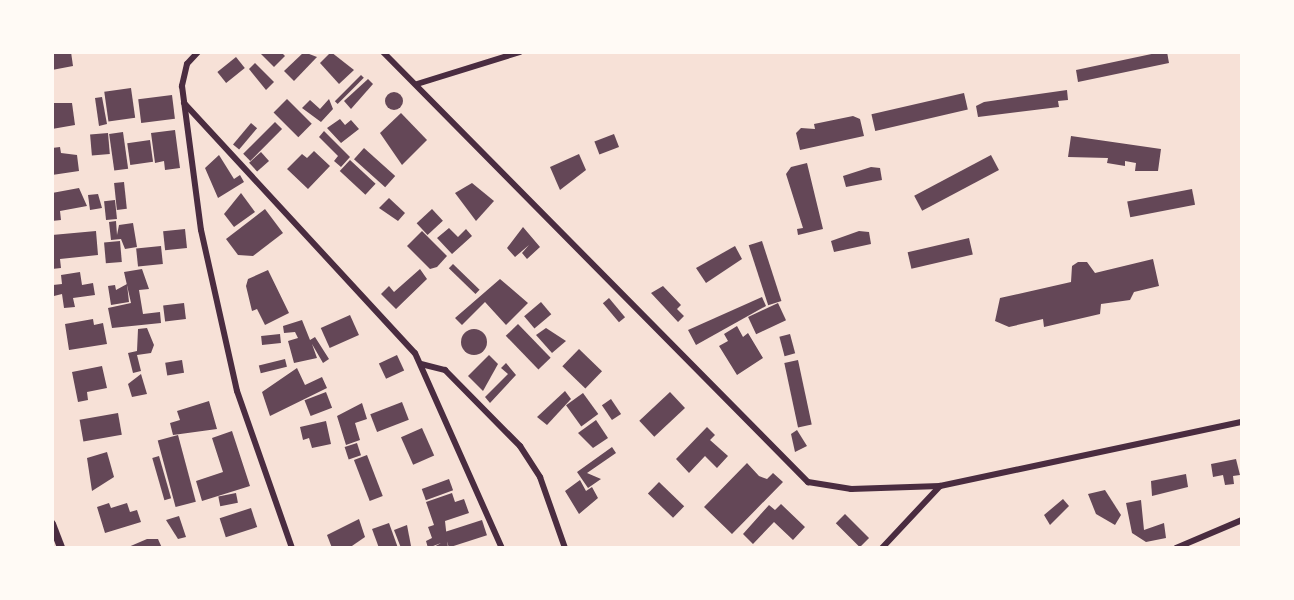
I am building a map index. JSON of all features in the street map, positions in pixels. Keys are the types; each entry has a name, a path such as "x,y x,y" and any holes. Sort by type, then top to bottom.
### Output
{"street":[{"path":"198,52 183,73 184,103 221,328 266,485 292,548"},
{"path":"383,52 801,476 837,488 940,486 1242,422"},
{"path":"417,84 520,52"},
{"path":"184,103 359,289 421,364 502,548"},
{"path":"421,364 445,370 520,446 540,477 565,548"},
{"path":"882,548 940,486"},
{"path":"1176,548 1242,520"},
{"path":"52,524 61,548"}],"building":[{"path":"52,52 71,52 73,66 52,70"},
{"path":"259,52 281,52 285,56 274,67"},
{"path":"304,52 317,57 294,81 284,71"},
{"path":"331,52 354,70 339,84 320,63"},
{"path":"1167,52 1169,63 1078,82 1076,70"},
{"path":"236,57 245,68 226,83 217,72"},
{"path":"255,63 274,82 266,90 249,69"},
{"path":"361,75 364,78 338,104 335,101"},
{"path":"368,79 373,84 351,109 344,101"},
{"path":"131,88 135,118 108,121 104,92"},
{"path":"1067,90 1068,100 1058,101 1059,107 978,117 976,106 984,102"},
{"path":"394,92 403,101 394,110 385,101"},
{"path":"964,93 968,110 875,131 871,114"},
{"path":"172,95 175,119 141,123 138,99"},
{"path":"102,97 107,124 99,126 95,98"},
{"path":"287,99 312,124 298,137 274,112"},
{"path":"329,99 333,109 321,122 302,108 310,100 320,109"},
{"path":"52,103 72,103 75,125 52,129"},
{"path":"401,113 427,140 402,165 380,133"},
{"path":"853,116 860,119 864,136 800,150 796,133 801,128 815,129 814,124"},
{"path":"340,119 345,125 351,120 359,129 341,143 327,128"},
{"path":"275,122 282,129 250,161 243,154"},
{"path":"251,123 257,128 239,150 233,144"},
{"path":"175,130 180,168 165,170 164,161 155,163 151,133"},
{"path":"324,131 350,157 341,167 334,161 338,156 319,137"},
{"path":"123,132 128,169 114,171 109,134"},
{"path":"108,133 110,154 92,155 90,135"},
{"path":"614,134 619,147 599,155 594,142"},
{"path":"1071,136 1161,149 1158,171 1135,171 1136,163 1125,161 1125,166 1107,163 1108,158 1068,157"},
{"path":"150,140 153,162 130,165 127,143"},
{"path":"60,147 61,153 77,155 79,171 52,175 52,148"},
{"path":"364,148 395,176 385,187 354,159"},
{"path":"314,151 330,166 308,189 287,169 302,154 307,158"},
{"path":"261,152 269,161 257,172 249,163"},
{"path":"579,154 586,170 560,190 550,167"},
{"path":"219,155 234,179 240,175 244,182 218,198 205,168"},
{"path":"991,155 999,170 922,211 914,196"},
{"path":"350,160 376,184 365,195 340,171"},
{"path":"807,163 823,229 798,235 797,229 803,228 786,174 791,167"},
{"path":"871,167 880,168 882,180 846,187 843,176"},
{"path":"124,182 127,209 117,210 114,183"},
{"path":"472,183 494,201 476,221 455,193"},
{"path":"79,188 87,206 60,211 61,220 52,221 52,193"},
{"path":"1192,189 1195,205 1130,217 1127,202"},
{"path":"241,193 255,212 234,227 224,214"},
{"path":"98,194 102,208 90,210 88,195"},
{"path":"389,198 405,213 398,221 379,208"},
{"path":"115,200 117,219 106,220 104,201"},
{"path":"265,209 283,233 253,256 238,255 226,239"},
{"path":"432,209 443,221 428,235 417,223"},
{"path":"116,221 117,235 119,225 133,223 137,247 125,249 121,239 111,240 109,222"},
{"path":"523,227 540,247 527,259 522,253 529,245 515,257 507,248"},
{"path":"449,228 458,237 466,229 472,236 452,254 437,238"},
{"path":"185,229 187,248 165,250 163,231"},
{"path":"96,231 98,255 60,259 61,268 52,269 52,235"},
{"path":"422,231 447,256 437,267 430,269 407,246"},
{"path":"859,231 869,232 871,244 834,252 831,241"},
{"path":"969,238 973,255 911,269 908,252"},
{"path":"120,241 122,262 106,263 104,242"},
{"path":"762,241 781,301 768,305 749,245"},
{"path":"161,246 163,264 138,267 136,249"},
{"path":"735,246 742,259 706,283 696,268"},
{"path":"1153,259 1159,286 1134,292 1130,300 1101,304 1100,314 1044,327 1043,319 1009,327 995,321 1000,298 1071,282 1072,266 1078,262 1087,262 1095,273"},
{"path":"453,264 480,290 475,294 449,268"},
{"path":"142,269 149,289 139,290 143,314 160,312 161,323 112,328 108,308 131,303 124,272"},
{"path":"420,269 427,279 396,309 381,294 389,286 394,292"},
{"path":"268,270 289,313 265,325 257,309 252,311 246,286 248,279"},
{"path":"80,272 82,285 93,283 95,295 73,298 75,307 64,308 62,294 54,296 53,285 62,284 61,275"},
{"path":"500,279 528,303 506,325 485,302 462,325 455,318"},
{"path":"127,284 129,302 111,305 108,286 115,285 116,290"},
{"path":"663,286 681,305 677,309 684,316 678,322 651,293"},
{"path":"762,297 766,306 696,345 688,330"},
{"path":"609,298 625,317 619,322 603,303"},
{"path":"541,302 551,314 534,328 524,316"},
{"path":"184,303 186,319 165,321 163,306"},
{"path":"778,303 786,320 756,334 748,317"},
{"path":"350,315 359,335 330,348 321,328"},
{"path":"93,319 94,325 103,323 107,344 69,350 65,324"},
{"path":"302,320 310,340 315,337 329,359 323,363 312,344 317,358 294,363 288,341 298,338 295,332 284,333 283,326"},
{"path":"518,324 551,358 538,370 506,336"},
{"path":"737,326 743,337 748,333 763,358 737,375 719,346 728,341 724,334"},
{"path":"147,328 154,345 151,353 137,355 141,371 133,373 128,353 137,351 138,329"},
{"path":"546,328 566,341 552,353 536,335"},
{"path":"474,329 483,333 487,342 483,351 474,355 465,351 461,342 465,333"},
{"path":"280,334 281,343 262,345 261,336"},
{"path":"790,334 795,353 785,356 779,337"},
{"path":"579,349 602,371 585,388 562,366"},
{"path":"397,355 404,370 386,379 379,363"},
{"path":"489,355 498,364 483,391 468,376"},
{"path":"285,359 287,367 261,373 259,366"},
{"path":"182,360 184,373 167,375 165,363"},
{"path":"798,360 812,425 798,427 784,363"},
{"path":"506,363 516,375 490,403 485,397 508,374 501,368"},
{"path":"102,366 107,388 87,392 88,400 78,402 72,372"},
{"path":"297,368 305,385 322,377 327,388 270,416 262,392"},
{"path":"141,374 147,394 132,397 128,384"},
{"path":"565,391 571,399 547,425 537,417"},
{"path":"326,392 332,408 311,416 305,400"},
{"path":"670,392 685,408 654,437 639,421"},
{"path":"583,393 598,414 581,426 566,405"},
{"path":"611,399 621,414 612,420 602,405"},
{"path":"209,401 217,429 173,435 170,423 180,420 177,411"},
{"path":"402,402 409,420 377,432 370,414"},
{"path":"362,403 367,419 355,423 360,440 346,445 337,416"},
{"path":"118,413 122,435 83,441 80,420"},
{"path":"596,420 608,438 593,448 578,433"},
{"path":"326,421 331,444 312,448 309,438 303,440 300,427"},
{"path":"707,427 715,435 710,440 728,456 717,468 705,456 689,473 676,459"},
{"path":"422,428 434,455 413,465 401,437"},
{"path":"797,430 807,446 795,452 791,434"},
{"path":"232,431 250,486 202,501 196,481 223,472 212,438"},
{"path":"178,435 196,502 176,507 158,440"},
{"path":"357,443 361,455 349,459 345,447"},
{"path":"612,447 616,453 587,473 601,479 588,488 577,472"},
{"path":"107,452 114,477 92,491 87,458"},
{"path":"367,455 383,496 370,501 354,460"},
{"path":"159,456 171,498 164,500 152,458"},
{"path":"1236,459 1240,475 1233,476 1234,484 1225,485 1223,475 1213,477 1211,464"},
{"path":"747,463 759,476 767,479 773,473 783,482 732,534 704,507"},
{"path":"1186,474 1188,487 1152,496 1151,481"},
{"path":"449,479 453,490 426,500 422,489"},
{"path":"580,480 586,491 592,487 598,498 579,514 565,491"},
{"path":"659,482 684,506 673,518 648,494"},
{"path":"1105,490 1121,515 1115,525 1096,514 1088,494"},
{"path":"236,493 238,503 220,506 218,496"},
{"path":"452,493 455,502 464,499 469,513 445,521 448,548 432,548 441,543 428,548 426,541 432,538 428,527 434,525 426,502"},
{"path":"1063,499 1069,506 1050,525 1044,515"},
{"path":"1141,500 1144,530 1164,523 1166,538 1146,542 1132,533 1126,503"},
{"path":"109,503 111,508 127,503 130,512 137,510 141,522 105,533 97,507"},
{"path":"781,504 805,527 793,540 774,522 753,544 743,534 769,505 775,510"},
{"path":"251,508 257,527 226,537 220,518"},
{"path":"845,514 869,538 860,547 836,523"},
{"path":"179,516 186,537 178,539 166,520"},
{"path":"359,519 365,537 349,548 332,548 327,535"},
{"path":"482,520 487,535 449,548 444,532"},
{"path":"389,523 398,548 379,548 372,529"},
{"path":"407,525 411,546 401,548 394,530"},
{"path":"147,539 158,539 162,548 126,548"}]}
